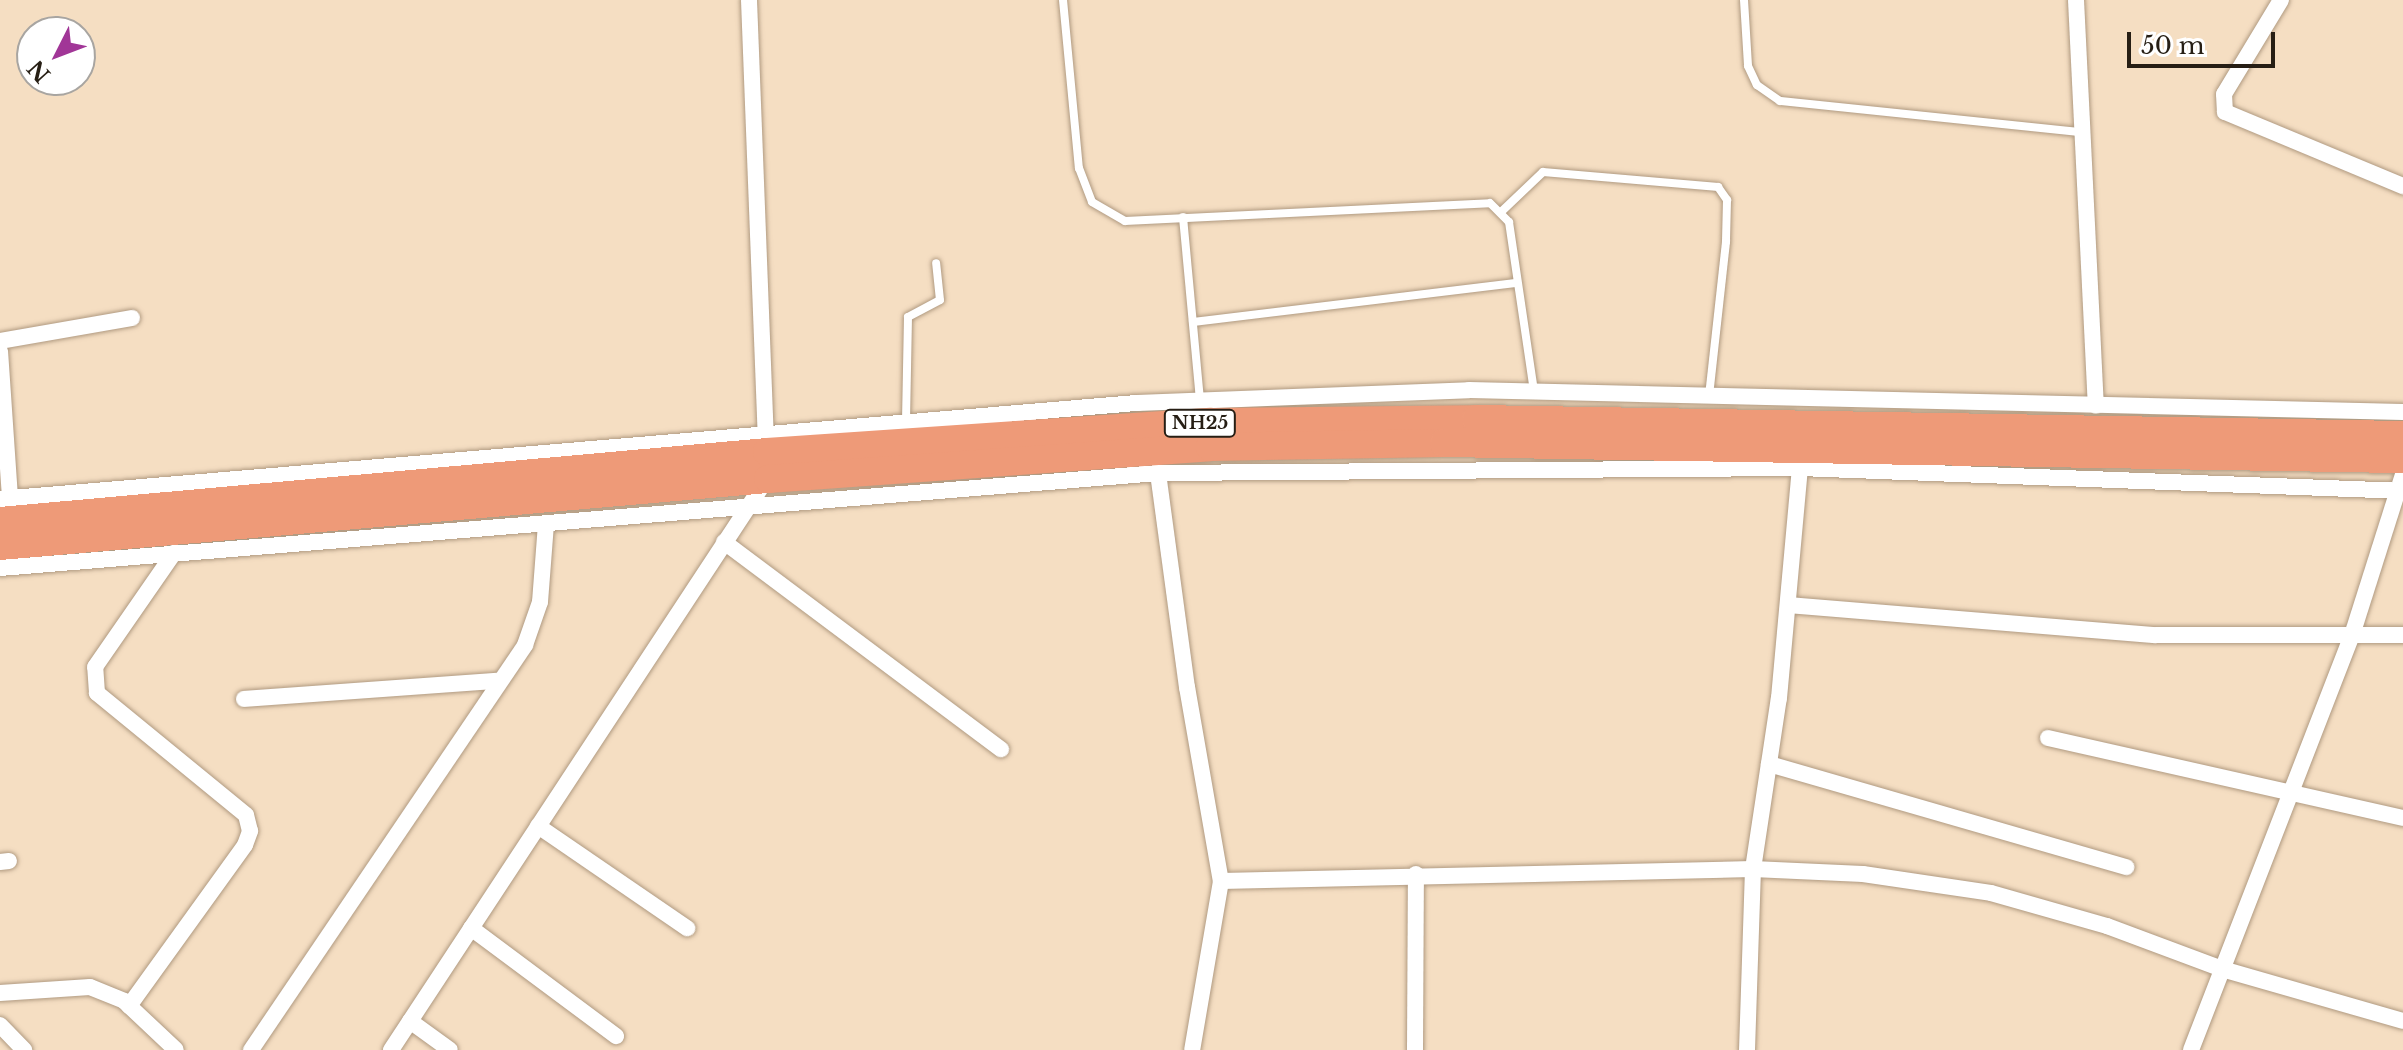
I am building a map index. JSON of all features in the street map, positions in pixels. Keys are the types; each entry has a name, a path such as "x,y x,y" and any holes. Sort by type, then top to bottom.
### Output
{"highway":[{"name":"NH25","path":"3,506 1211,422 1476,419 2403,435"},
{"name":"NH25","path":"0,546 767,455 1444,443 2403,459"}],"street":[{"path":"391,1050 748,508 767,455 749,0"},
{"path":"2076,0 2096,406"},
{"path":"2281,0 2224,94 2225,112 2403,186"},
{"path":"0,341 132,318"},
{"path":"0,351 3,506"},
{"path":"767,455 906,421 1200,401 1534,392 2403,412"},
{"path":"1747,1050 1753,869 1788,605 1800,468"},
{"path":"0,568 1158,473 1800,468 2400,491"},
{"path":"1158,473 1187,687 1221,881 1192,1050"},
{"path":"2191,1050 2353,632 2403,474"},
{"path":"251,1050 535,625 546,524"},
{"path":"724,542 1001,749"},
{"path":"129,1006 245,845 250,831 246,815 97,693 95,667 174,553"},
{"path":"1788,605 2156,635 2353,632 2403,635"},
{"path":"244,699 496,681"},
{"path":"2048,738 2290,796 2403,818"},
{"path":"1769,764 2126,867"},
{"path":"538,826 687,928"},
{"path":"1221,881 1416,874 1753,869 1863,874 1991,893 2107,926 2222,969 2403,1021"},
{"path":"1415,1050 1416,874"},
{"path":"471,928 616,1036"},
{"path":"0,993 90,987 129,1006 176,1050"},
{"path":"410,1021 450,1050"},
{"path":"0,1025 24,1050"}],"lane":[{"path":"1063,0 1084,190 1110,216 1125,221 1474,201 1501,212 1509,222 1534,392"},
{"path":"1744,0 1748,66 1765,94 1780,101 2083,132"},
{"path":"1501,212 1543,172 1718,187 1727,200 1726,242 1708,397"},
{"path":"1183,217 1200,401"},
{"path":"906,421 908,317 940,300 936,263"},
{"path":"1193,322 1516,283"}]}
